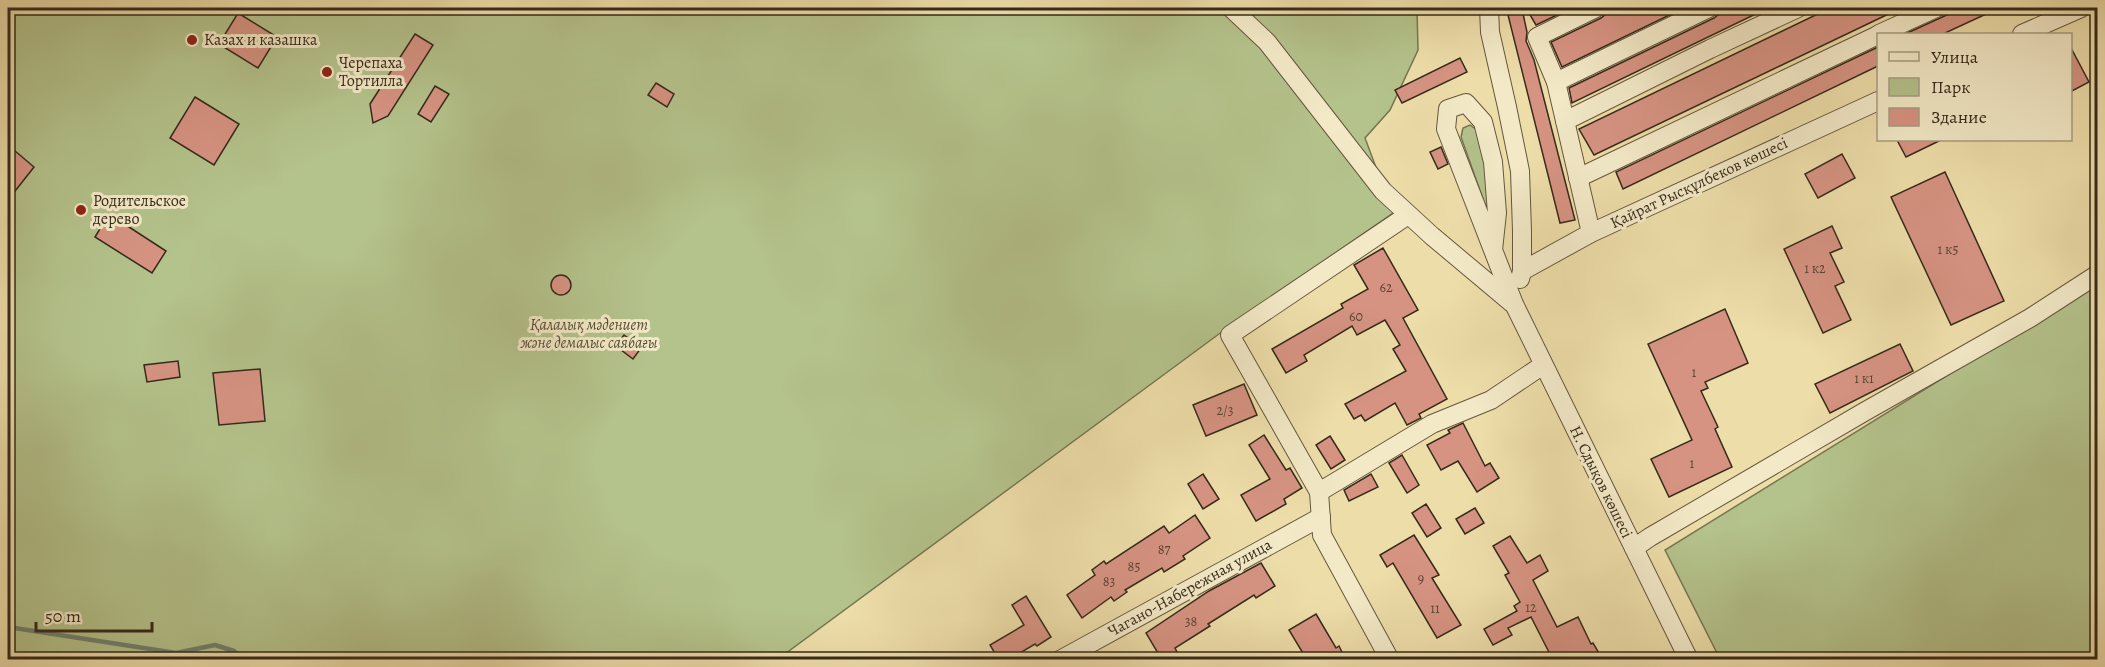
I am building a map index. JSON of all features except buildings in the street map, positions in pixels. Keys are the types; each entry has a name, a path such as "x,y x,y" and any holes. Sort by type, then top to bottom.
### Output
{"street":[{"path":"1231,8 1267,42 1383,192 1514,304 1522,271 1520,171 1490,32 1489,8"},
{"path":"1591,233 1556,82 1537,38 1596,8"},
{"path":"1556,82 1709,8"},
{"path":"1565,121 1798,8"},
{"path":"1883,33 1936,8"},
{"path":"2024,33 2081,8"},
{"path":"1578,177 1877,36"},
{"name":"Қайрат Рысқұлбеков көшесі","path":"1522,271 1591,233 1877,101"},
{"name":"Н. Сдықов көшесі","path":"1493,250 1497,213 1493,162 1483,122 1466,103 1448,109 1446,129 1493,250 1514,304 1689,660"},
{"path":"1390,660 1322,535 1320,492 1230,334 1408,215"},
{"path":"1634,548 1843,424 2030,318 2097,274"},
{"path":"1320,492 1432,424 1491,400 1543,365"},
{"name":"Чагано-Набережная улица","path":"1060,660 1321,517"}],"green space":[{"name":"Қалалық мәдениет және демалыс саябағы","path":"8,8 1417,8 1418,50 1390,110 1365,138 1393,213 1223,331 778,659 8,660"},
{"path":"1470,125 1477,130 1487,170 1488,213 1461,137 1463,128"},
{"path":"2097,283 2097,659 1720,659 1665,550"}],"waterway":[{"path":"8,627 176,653 215,645 238,654"}],"place":[{"name":"Казах и казашка","path":"192,40"},
{"name":"Черепаха Тортилла","path":"327,72"},
{"name":"Родительское дерево","path":"81,210"}]}
